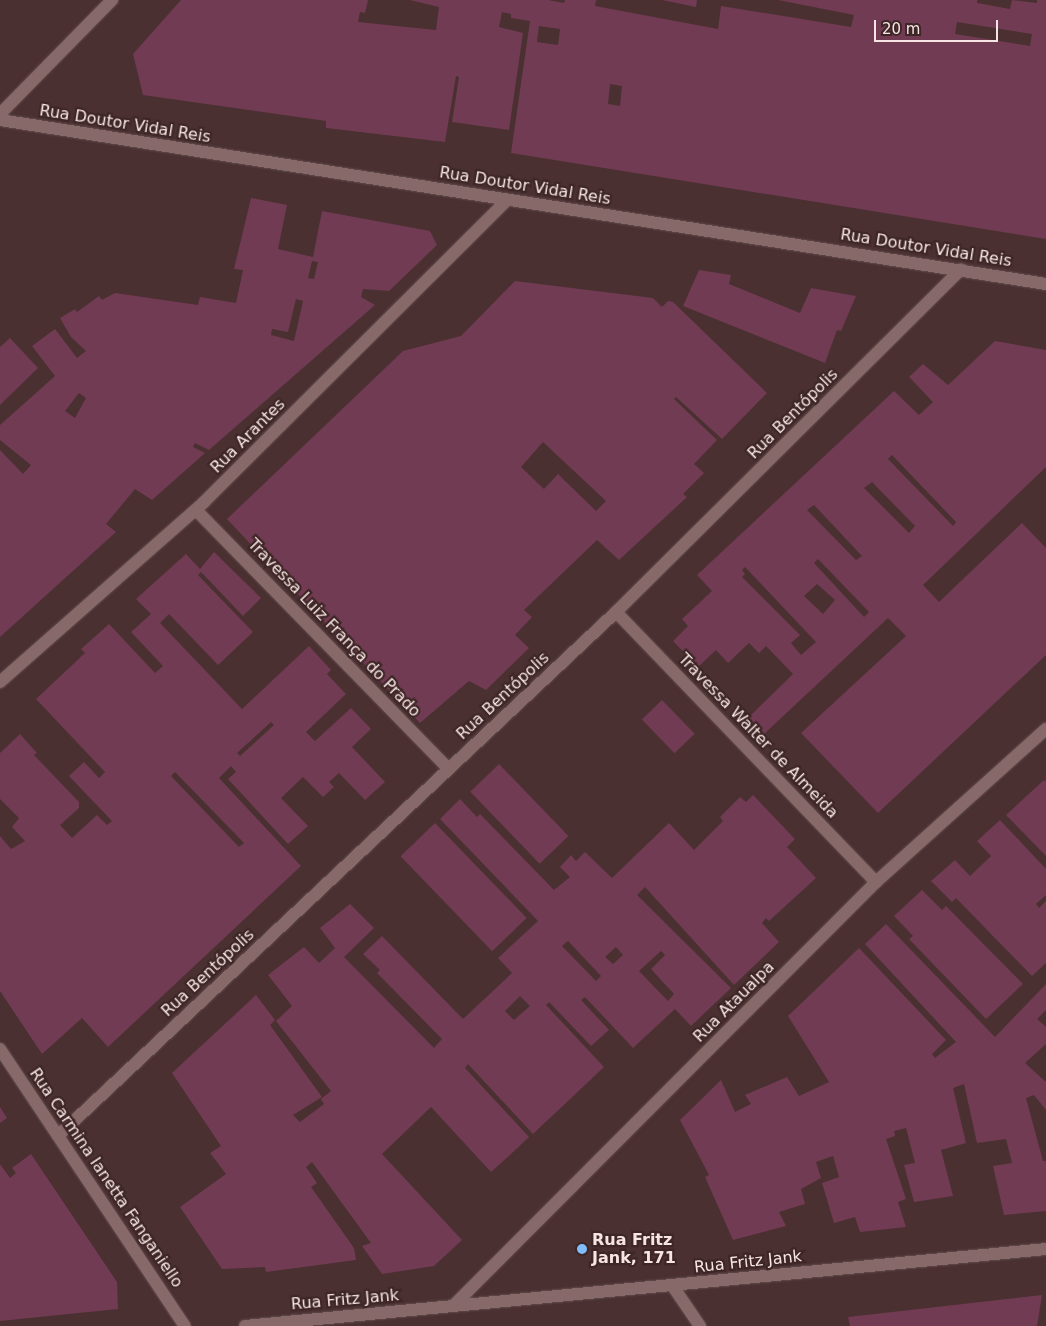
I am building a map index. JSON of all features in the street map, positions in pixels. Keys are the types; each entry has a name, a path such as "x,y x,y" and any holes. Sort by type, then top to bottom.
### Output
{"street":[{"path":"0,114 112,0"},
{"name":"Rua Doutor Vidal Reis","path":"0,120 961,269 1046,284"},
{"name":"Rua Arantes","path":"0,682 196,510 507,200"},
{"name":"Rua Bentópolis","path":"58,1136 616,612 961,269"},
{"name":"Travessa Luiz França do Prado","path":"196,510 448,769"},
{"name":"Travessa Walter de Almeida","path":"616,612 876,882"},
{"name":"Rua Ataualpa","path":"453,1306 876,882 1046,729"},
{"name":"Rua Carmina Ianetta Fanganiello","path":"0,1049 185,1326"},
{"name":"Rua Fritz Jank","path":"245,1326 1046,1249"},
{"path":"672,1285 700,1326"}],"building":[{"path":"181,0 368,0 365,13 360,12 358,22 436,30 439,7 410,0 548,0 564,3 565,0 596,0 595,6 718,29 721,6 851,27 854,15 778,0 977,0 977,3 1010,9 1012,0 1037,3 1037,0 1046,0 1046,239 511,153 530,21 511,18 511,14 502,12 499,27 523,33 509,130 452,122 459,77 456,76 445,142 326,128 326,121 143,95 133,54","holes":["957,22 1032,34 1030,46 955,34","539,26 560,29 558,45 537,42","610,84 622,86 620,106 608,104"]},
{"path":"662,0 697,0 696,7"},
{"path":"251,198 287,205 278,249 313,257 322,211 430,231 437,245 389,291 363,289 361,297 375,305 209,450 195,443 193,447 205,453 152,500 135,489 106,524 116,532 0,637 0,450 23,474 31,465 0,440 0,425 55,376 32,346 55,329 77,358 86,351 71,337 60,318 75,309 77,312 99,296 102,300 115,293 198,305 200,297 236,303 243,270 234,269","holes":["312,261 318,262 314,279 308,278","296,299 303,301 294,341 271,335 272,329 288,332","79,393 86,398 75,418 65,411"]},
{"path":"699,270 731,275 729,284 800,313 811,288 856,296 841,331 837,330 825,363 683,306"},
{"path":"515,281 653,298 662,307 668,301 673,302 767,393 722,439 676,397 674,399 717,440 694,464 704,473 683,494 687,497 619,560 597,540 524,610 532,617 515,635 529,648 486,690 469,681 420,723 227,519 403,351 461,336","holes":["543,442 606,501 596,511 558,474 544,489 521,467"]},
{"path":"10,338 38,368 0,405 0,347"},
{"path":"995,341 1046,350 1046,467 923,585 939,602 1022,523 1046,548 1046,655 878,813 801,733 906,636 888,618 764,734 749,717 793,674 766,646 759,653 749,643 728,663 716,650 698,667 673,641 688,626 682,619 712,591 697,575 894,391 919,415 933,402 909,377 923,364 948,385","holes":["892,455 956,522 953,526 888,459","872,482 915,526 909,533 864,488","814,505 862,556 856,560 807,510","818,559 869,612 864,617 814,563","745,567 816,642 801,655 791,643 800,635 742,577 745,574 742,570","817,584 835,600 823,614 804,596"]},
{"path":"214,552 261,598 243,616 201,572 198,575 253,632 218,665 169,614 160,623 242,709 309,646 331,670 327,674 346,694 306,732 315,741 351,708 371,729 352,747 385,782 365,800 339,773 329,782 334,787 323,797 303,777 281,798 308,826 288,844 228,779 236,772 231,766 219,778 301,866 108,1047 82,1018 42,1054 0,991 0,836 11,849 25,841 12,827 19,818 0,799 0,753 20,734 37,753 34,755 79,802 79,808 60,825 72,838 97,815 107,825 112,821 69,776 84,762 99,778 105,772 36,699 85,653 81,649 109,624 155,673 163,666 131,632 151,614 136,599 186,554 200,569","holes":["271,722 274,725 240,756 237,753","175,772 244,843 239,847 171,776"]},
{"path":"662,700 695,734 675,753 642,719"},
{"path":"499,764 568,836 540,864 470,792"},
{"path":"1044,780 1046,782 1046,856 1006,815"},
{"path":"753,795 795,839 787,847 816,878 769,921 766,918 762,923 779,942 734,985 645,887 637,895 731,988 691,1026 675,1009 633,1048 585,997 581,1000 609,1030 591,1046 549,1002 546,1005 604,1067 533,1134 468,1064 465,1068 529,1137 491,1172 431,1107 382,1154 462,1240 434,1266 382,1274 362,1246 371,1243 312,1162 306,1167 317,1183 311,1187 354,1248 356,1260 266,1272 265,1267 222,1269 180,1207 226,1174 210,1153 221,1146 172,1073 256,995 275,1020 270,1025 322,1097 293,1115 300,1122 324,1104 321,1099 331,1091 276,1021 292,1006 268,975 304,947 319,963 335,948 320,928 350,904 374,928 344,957 434,1048 442,1039 377,973 380,970 363,954 382,936 463,1019 512,973 498,958 538,921 440,819 460,799 477,817 480,814 554,890 570,877 560,867 571,855 576,861 585,852 612,878 669,823 694,850 723,821 720,817 740,797 746,802","holes":["568,941 601,976 596,981 562,946","616,947 623,955 613,964 605,957","661,951 665,955 651,969 674,994 668,1001 639,971","520,996 530,1006 514,1020 505,1011"]},
{"path":"1000,820 1046,869 1046,895 1036,904 1039,908 1046,901 1046,963 1032,976 956,898 952,902 931,881 955,860 970,876 991,856 977,841"},
{"path":"435,823 527,918 492,951 400,856"},
{"path":"922,890 942,910 946,906 1023,984 986,1019 909,939 913,936 894,916"},
{"path":"886,924 995,1037 1046,984 1046,1010 1037,1019 1046,1027 1046,1044 1025,1063 1046,1082 1046,1110 1034,1095 1026,1098 1043,1161 1046,1161 1046,1211 1004,1215 993,1166 1012,1163 1006,1139 977,1143 964,1084 953,1088 966,1143 941,1150 953,1196 914,1202 904,1165 915,1163 906,1128 894,1131 895,1136 886,1139 906,1199 898,1202 906,1227 860,1232 855,1217 834,1223 822,1183 839,1177 833,1156 816,1162 821,1178 801,1189 805,1204 779,1212 786,1226 733,1240 705,1177 709,1175 680,1120 721,1080 735,1112 751,1104 745,1095 787,1077 799,1096 829,1082 788,1016 859,948 946,1040 932,1054 935,1058 956,1042 865,944"},
{"path":"0,1107 7,1118 0,1123"},
{"path":"31,1154 117,1282 118,1309 0,1321 0,1164 10,1178 16,1173 12,1168"},
{"path":"1042,1295 1037,1326 850,1326 848,1317"}],"place":[{"name":"Rua Fritz Jank, 171","path":"582,1249"}]}
